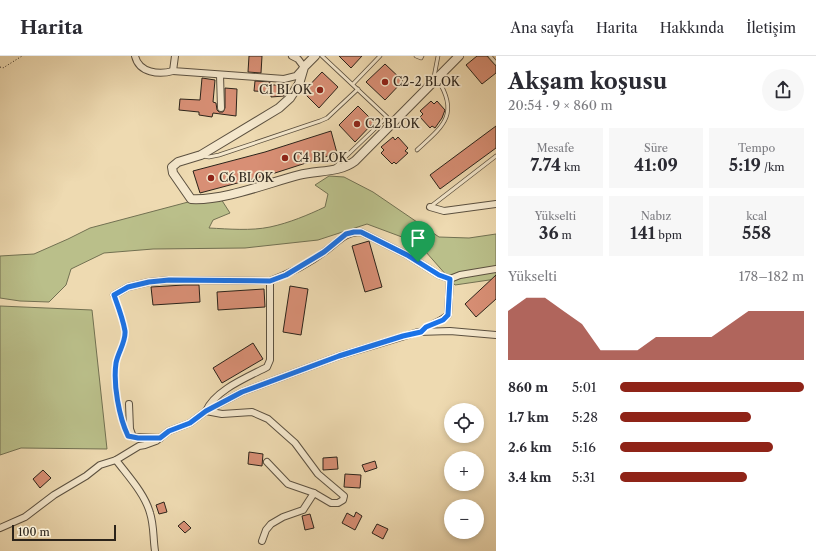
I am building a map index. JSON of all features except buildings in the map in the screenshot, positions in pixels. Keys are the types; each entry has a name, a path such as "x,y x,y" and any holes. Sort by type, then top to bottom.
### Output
{"street":[{"path":"135,56 138,65 144,70 165,74 173,71 284,79 296,76 315,56"},
{"path":"173,71 175,56"},
{"path":"292,56 298,59 304,67"},
{"path":"304,67 301,78 290,98 279,108 202,155 178,162 172,167 173,173 191,199 200,199 245,190 300,175 347,167 355,161 459,56"},
{"path":"220,75 221,108"},
{"path":"430,206 444,211 496,204"},
{"path":"114,295 128,287 149,282 169,280 270,281 286,275 324,252 346,234 354,232 361,232 407,255 439,275 450,279 460,275 496,269"},
{"path":"421,332 426,327 443,320 448,315 450,279"},
{"path":"206,411 209,403 220,393 267,367 270,360 270,281"},
{"path":"0,528 25,516 54,495 86,476 100,465 116,460 139,446 145,445 160,438 169,431 190,423 206,411 242,392 339,356 403,336 421,332 450,331 496,335"},
{"path":"129,404 130,430 132,437 160,438"},
{"path":"206,411 222,414 252,412 268,419 295,443 318,474 344,496 343,500 338,503 331,502 314,493 288,484 267,462"},
{"path":"116,460 142,496 150,511 153,523 155,551"},
{"path":"262,541 266,530 271,524 283,517 303,510 314,493"}],"lane":[{"path":"322,56 387,117 333,170"},
{"path":"353,84 380,56"},
{"path":"416,56 421,58 422,56"},
{"path":"417,150 440,129 446,120 449,111 448,101 436,80 438,56"},
{"path":"490,56 496,63"},
{"path":"202,155 209,157 219,156 320,121 327,118 358,89"},
{"path":"430,206 496,156"}],"path":[{"path":"0,67 3,68 22,56"},
{"path":"114,295 125,331 124,341 117,362 115,375 123,422"}],"green space":[{"path":"329,176 344,177 373,192 439,237 469,238 496,234 496,279 455,285 418,243 367,224 318,240 245,248 153,249 104,253 71,269 66,285 49,302 20,301 0,298 0,256 34,254 90,228 192,201 221,199 230,213 213,220 209,228 248,229 277,225 325,207 328,194 315,185"},
{"path":"0,306 92,310 107,449 21,448 0,455"}],"place":[{"name":"C2-2 BLOK","path":"385,82"},
{"name":"C1 BLOK","path":"320,90"},
{"name":"C2 BLOK","path":"357,124"},
{"name":"C4 BLOK","path":"285,158"},
{"name":"C6 BLOK","path":"211,178"}],"route":[{"path":"354,232 361,232 418,262 439,275 450,279 448,315 443,320 430,324 421,332 403,336 339,356 242,392 206,411 190,423 169,431 160,438 144,439 128,436 124,428 120,411 115,375 117,362 124,341 125,331 114,295 128,287 138,284 169,280 270,281 286,275 324,252 338,239 346,234 354,232"}]}
